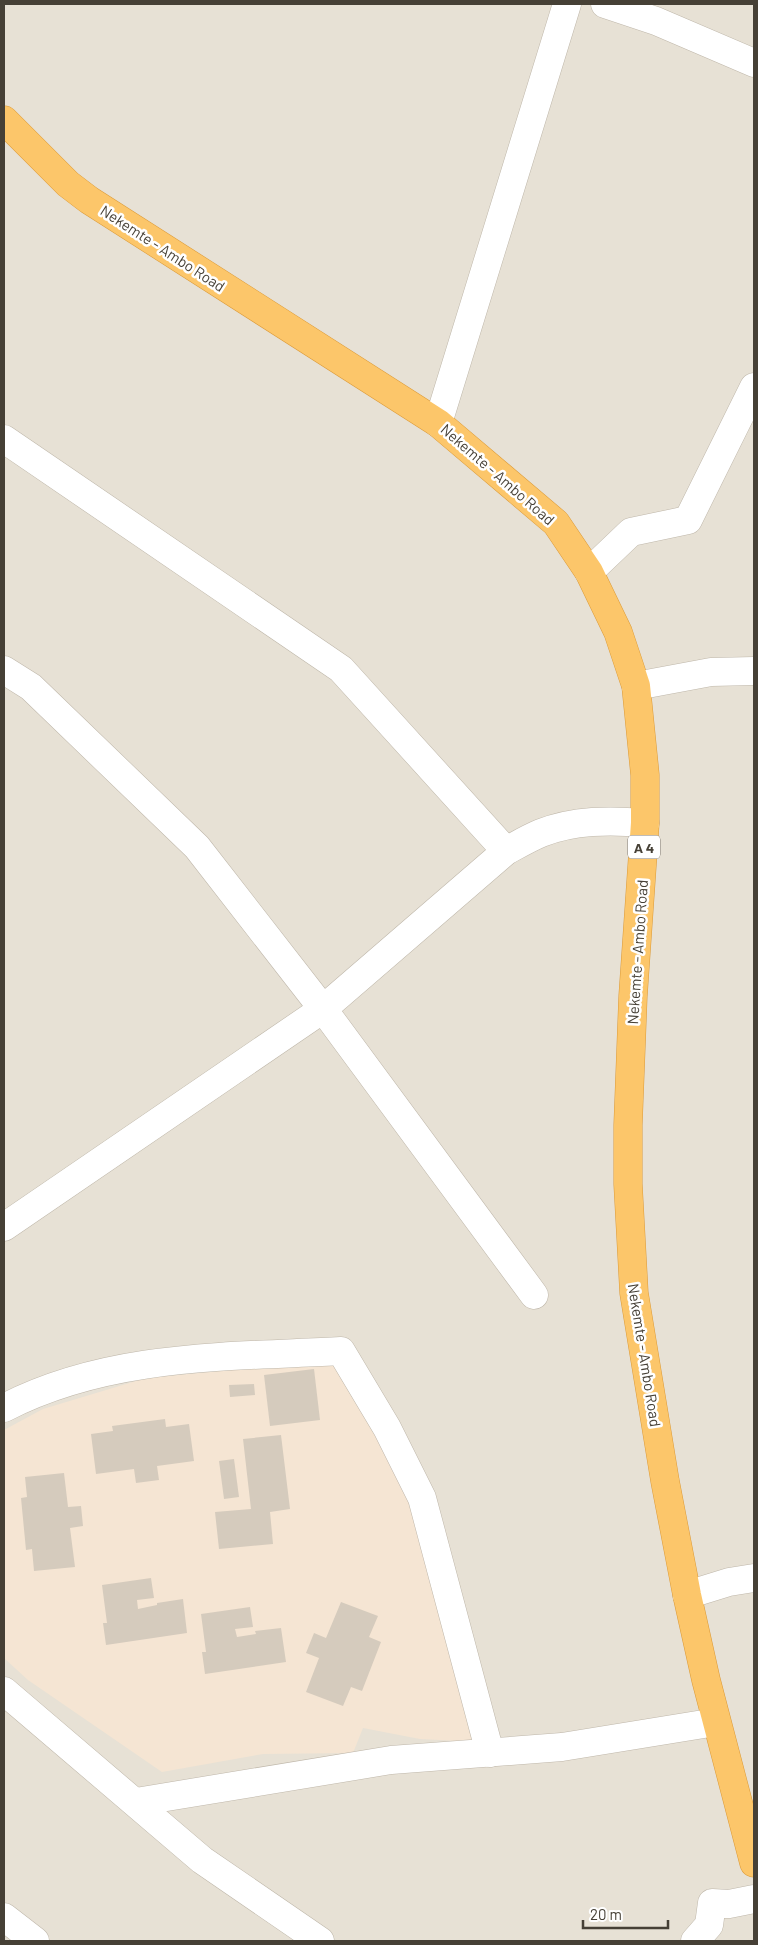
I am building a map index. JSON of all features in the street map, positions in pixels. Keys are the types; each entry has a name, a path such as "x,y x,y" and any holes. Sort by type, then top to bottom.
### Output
{"highway":[{"name":"Nekemte - Ambo Road","path":"4,120 68,184 89,200 438,423 556,523 589,572 618,632 636,686 645,775 645,822 630,1060 628,1184 634,1293 665,1481 687,1594 716,1722 754,1863"}],"street":[{"path":"438,423 567,4"},
{"path":"605,4 656,21 754,63"},
{"path":"589,572 631,532 688,520 754,387"},
{"path":"4,439 341,669 506,851"},
{"path":"4,670 32,688 197,847 323,1009 534,1294"},
{"path":"636,686 711,672 754,671"},
{"path":"4,1227 323,1009 506,851 541,833 570,825 609,820 645,822"},
{"path":"4,1408 25,1397 77,1378 148,1363 203,1358 341,1351 387,1428 422,1498 490,1753"},
{"path":"687,1594 729,1582 754,1578"},
{"path":"4,1692 136,1802 202,1860 320,1941"},
{"path":"136,1802 391,1760 562,1747 716,1722"},
{"path":"695,1941 709,1925 712,1903 729,1904 754,1899"},
{"path":"4,1917 36,1941"}],"shaded area":[{"path":"4,4 754,4 754,1941 4,1941"},
{"path":"338,1360 403,1474 480,1742 420,1739 363,1728 353,1753 263,1754 162,1772 28,1680 4,1658 4,1430 43,1409 146,1378"}],"building":[{"path":"314,1369 320,1420 270,1426 264,1375"},
{"path":"254,1384 255,1395 230,1397 229,1385"},
{"path":"165,1419 166,1427 189,1424 194,1461 157,1466 159,1480 136,1483 134,1469 96,1474 91,1434 113,1431 112,1426"},
{"path":"281,1435 290,1509 270,1512 273,1544 219,1549 215,1512 251,1509 243,1439"},
{"path":"234,1459 239,1497 224,1499 219,1461"},
{"path":"64,1473 68,1507 81,1506 83,1526 70,1528 75,1567 34,1571 32,1549 26,1550 21,1498 27,1497 25,1477"},
{"path":"151,1578 154,1598 137,1600 138,1609 157,1605 157,1603 183,1599 187,1633 106,1645 103,1623 107,1623 102,1585"},
{"path":"341,1602 378,1616 369,1637 381,1642 362,1691 351,1687 343,1706 306,1692 319,1658 306,1653 314,1633 326,1638"},
{"path":"250,1607 253,1627 235,1629 237,1637 256,1634 255,1631 281,1628 286,1662 205,1674 202,1652 206,1652 201,1614"}]}
